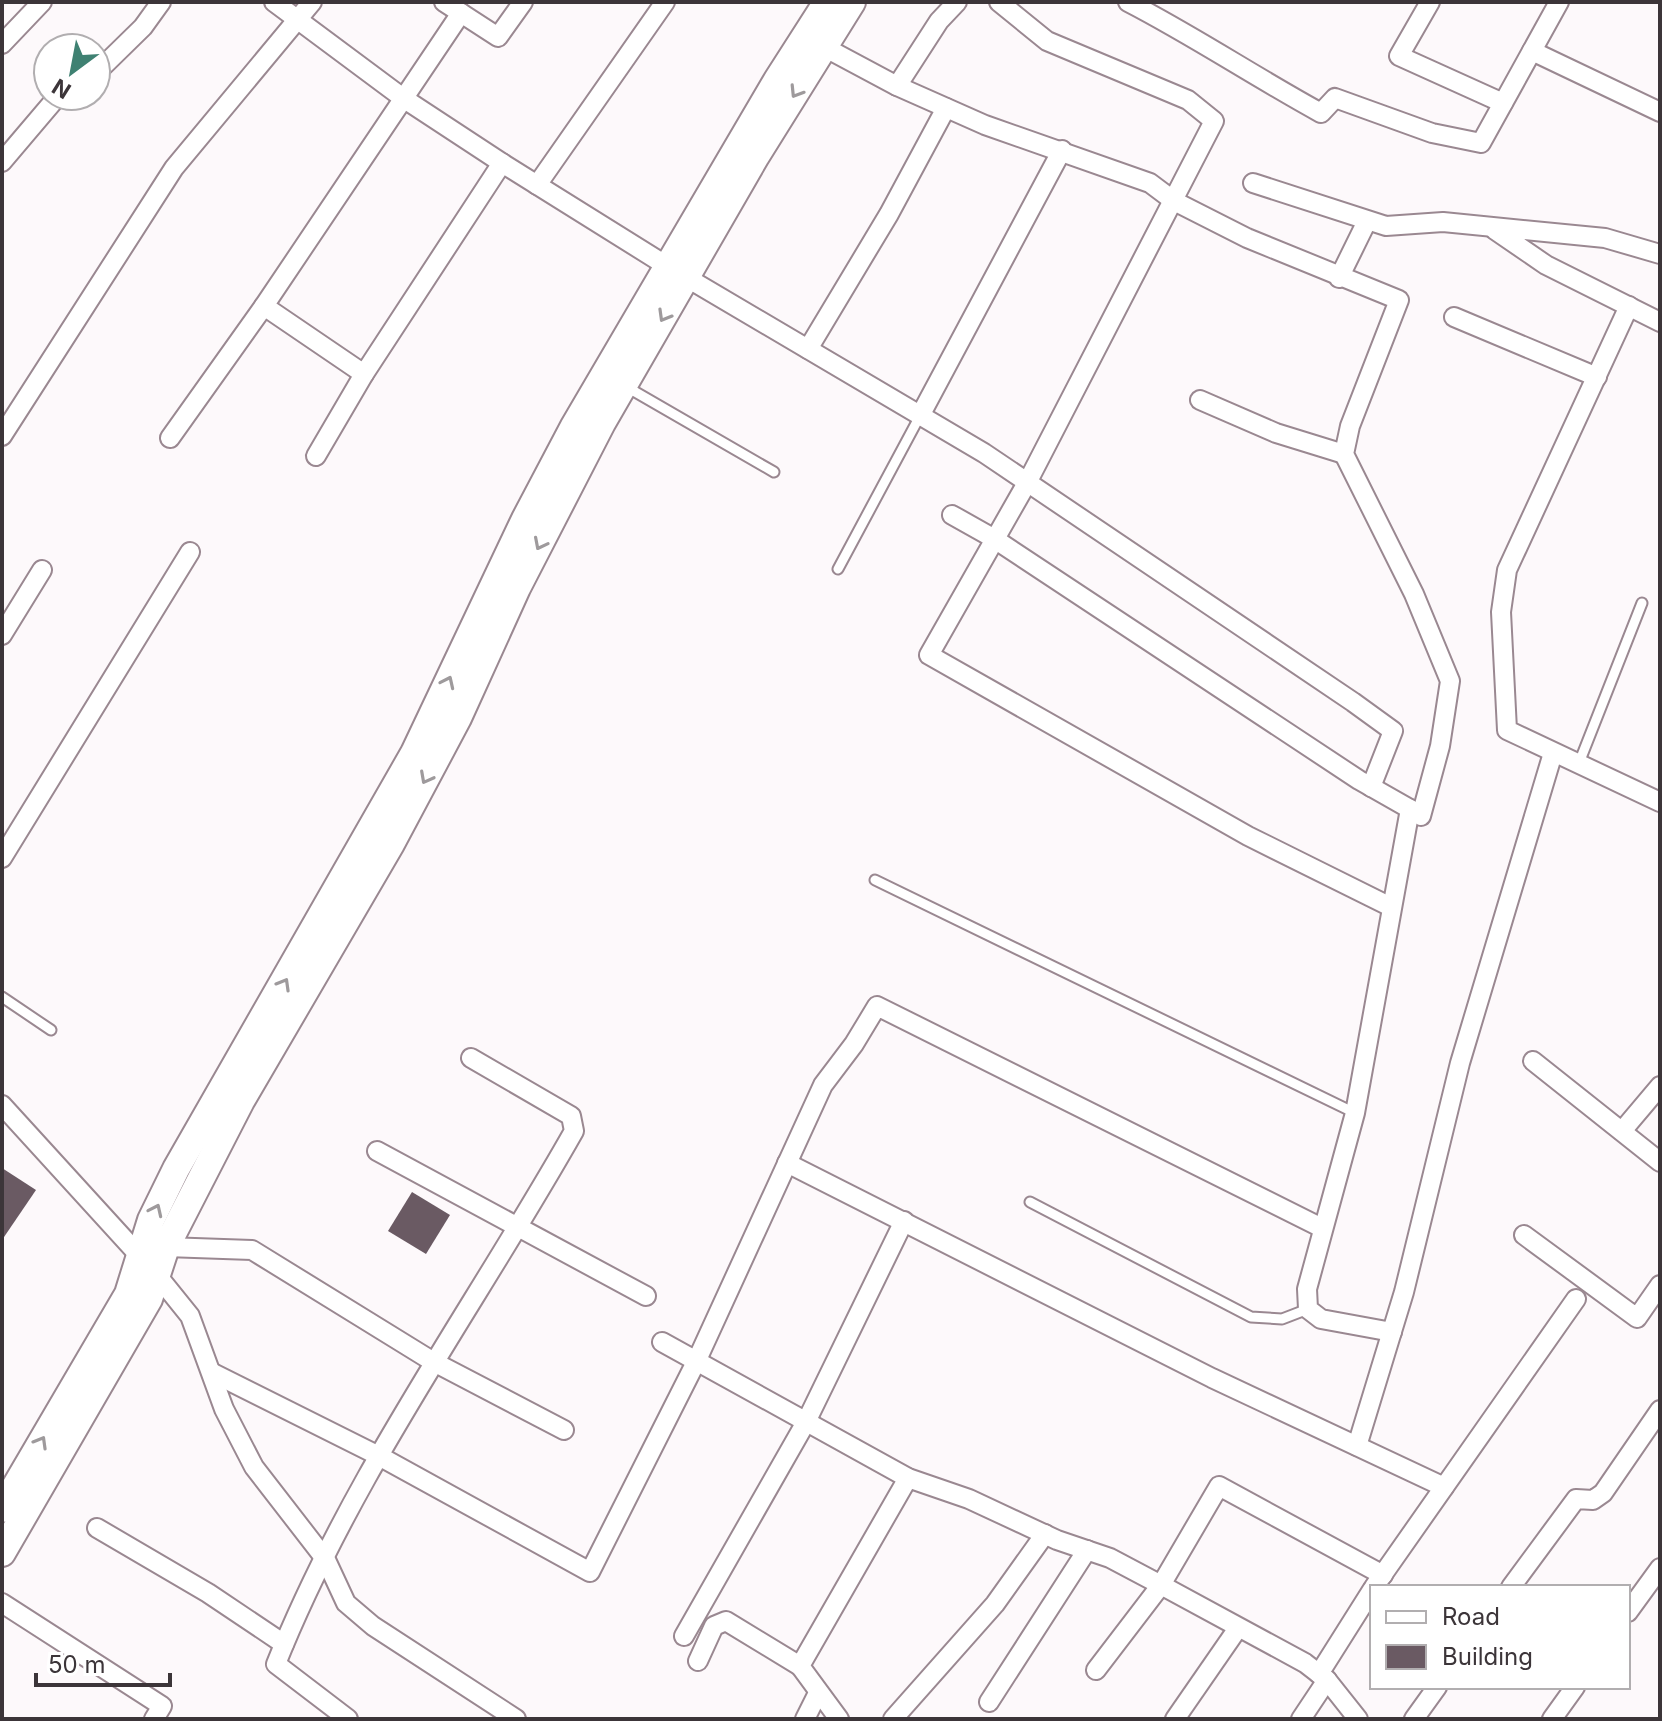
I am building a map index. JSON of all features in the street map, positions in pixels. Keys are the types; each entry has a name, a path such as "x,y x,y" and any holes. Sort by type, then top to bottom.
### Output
{"street":[{"path":"2,44 42,2"},
{"path":"112,57 143,27 161,2"},
{"path":"274,2 403,98 502,163 1028,481 1393,731 1371,787"},
{"path":"2,436 174,168 299,22 312,2"},
{"path":"444,2 498,37 523,2"},
{"path":"537,185 665,2"},
{"path":"2,1553 149,1299 151,1220 176,1169 394,812 458,718 517,588 624,385 677,271 827,2"},
{"path":"2,1509 128,1294 166,1247 394,812 414,753 525,519 677,271 852,2"},
{"path":"897,86 939,21 957,2"},
{"path":"999,2 1047,41 1188,100 1214,121 1028,481 929,655 1248,836 1391,907"},
{"path":"1128,2 1180,29 1264,82 1321,113 1335,98 1432,133 1481,143 1559,2"},
{"path":"1430,2 1399,56 1503,103"},
{"path":"170,438 264,306 461,13"},
{"path":"824,47 897,86 985,125 1150,183 1174,201 1247,238 1313,262 1339,278 1399,300 1350,426 1344,454 1414,594 1450,681 1440,746 1421,816 1371,787 993,538 952,515"},
{"path":"1532,51 1660,112"},
{"path":"808,349 889,214 946,108"},
{"path":"2,162 44,112"},
{"path":"921,414 1062,150"},
{"path":"316,456 364,374 502,163"},
{"path":"1253,183 1386,226 1443,222 1495,230 1605,238 1660,254"},
{"path":"1339,278 1367,221"},
{"path":"1495,230 1546,265 1660,322"},
{"path":"264,306 364,374"},
{"path":"1629,306 1507,570 1501,612 1507,730 1660,802"},
{"path":"1454,317 1597,377"},
{"path":"1200,400 1276,433 1344,454"},
{"path":"2,858 190,552"},
{"path":"2,635 42,570"},
{"path":"1357,1446 1392,1332 1460,1063 1553,753"},
{"path":"1392,1332 1321,1319 1308,1309 1307,1289 1355,1113 1410,809"},
{"path":"213,1373 379,1456 590,1572 696,1362 823,1085 854,1044 877,1006 1322,1228"},
{"path":"348,1719 276,1664 326,1560 335,1533 432,1361 520,1229 574,1131 575,1122 571,1116 471,1058"},
{"path":"1533,1061 1660,1162"},
{"path":"1622,1131 1660,1086"},
{"path":"2,1105 190,1316 224,1409 254,1467 326,1560 346,1603 373,1626 516,1719"},
{"path":"377,1151 646,1296"},
{"path":"787,1163 1212,1378 1444,1487"},
{"path":"684,1636 806,1422 904,1221"},
{"path":"1524,1235 1637,1318 1660,1285"},
{"path":"166,1247 252,1250 432,1361 564,1430"},
{"path":"1096,1670 1161,1585 1219,1486 1376,1584 1576,1299"},
{"path":"662,1342 908,1478 969,1499 1161,1585 1323,1677 1358,1719"},
{"path":"1512,1585 1576,1499 1593,1500 1603,1493 1660,1410"},
{"path":"800,1666 908,1478"},
{"path":"97,1528 208,1593 284,1644"},
{"path":"893,1719 995,1604 1045,1534"},
{"path":"989,1702 1087,1550"},
{"path":"1630,1609 1660,1568"},
{"path":"1301,1719 1370,1595"},
{"path":"2,1603 162,1706 154,1719"},
{"path":"698,1661 714,1626 726,1621 800,1666 839,1719"},
{"path":"1175,1719 1238,1628"},
{"path":"1414,1719 1436,1689"},
{"path":"1552,1719 1574,1689"},
{"path":"805,1719 818,1693"}],"lane":[{"path":"624,385 774,472"},
{"path":"838,569 921,414"},
{"path":"1579,764 1642,603"},
{"path":"875,880 1355,1113"},
{"path":"2,997 51,1030"},
{"path":"1030,1202 1251,1317 1282,1319 1308,1309"}],"building":[{"path":"2,1168 36,1190 2,1240"},
{"path":"412,1192 450,1215 426,1254 388,1231"}]}
